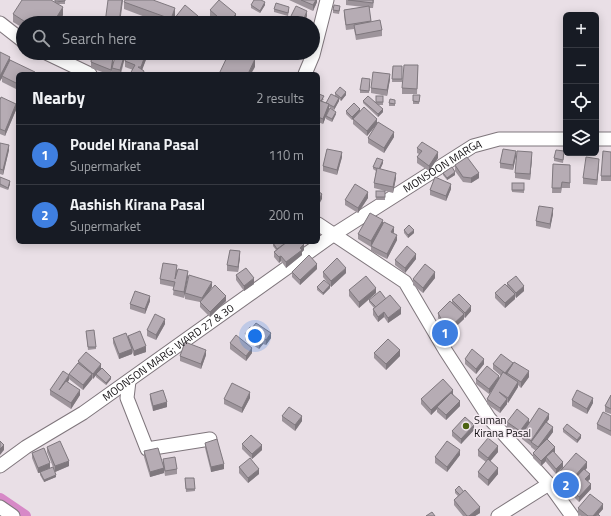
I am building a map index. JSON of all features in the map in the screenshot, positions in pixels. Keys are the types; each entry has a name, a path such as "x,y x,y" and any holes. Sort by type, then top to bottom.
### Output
{"street":[{"path":"320,30 327,0"},
{"path":"0,23 16,36"},
{"path":"61,60 86,72"},
{"path":"306,72 312,60"},
{"name":"MONSOON MARGA","path":"333,235 473,146 499,139 563,138"},
{"path":"599,139 611,139"},
{"path":"320,225 405,282 445,350 488,418 549,484 572,516"},
{"name":"MOONSON MARG; WARD 27 & 30","path":"0,466 26,447 83,413 333,235"},
{"path":"129,381 127,398 147,449 210,439"},
{"path":"498,516 549,484"},
{"path":"0,507 13,516"}],"building":[{"path":"22,0 51,0 63,7 57,16 16,16 13,14"},
{"path":"55,0 65,0 65,1 55,2"},
{"path":"108,0 122,0 120,16 106,16"},
{"path":"125,0 153,0 175,8 172,16 163,16 124,2"},
{"path":"219,0 236,14 234,16 217,16 210,10"},
{"path":"254,0 261,0 265,2 260,11 251,5"},
{"path":"301,0 316,0 313,5"},
{"path":"348,0 373,0 373,3"},
{"path":"276,3 289,7 288,13 274,9"},
{"path":"185,5 198,16 176,16"},
{"path":"334,5 340,6 339,11 333,10"},
{"path":"296,6 307,11 305,16 291,16"},
{"path":"369,6 371,21 346,25 344,10"},
{"path":"380,20 382,30 356,35 354,25"},
{"path":"0,52 10,57 0,76"},
{"path":"10,60 35,72 16,72 16,83 2,76"},
{"path":"91,60 113,60 111,70 91,62"},
{"path":"114,60 123,60 120,70 112,68"},
{"path":"144,60 141,67 138,67 144,72 131,72 135,65 125,61"},
{"path":"226,60 255,60 249,72 220,72"},
{"path":"404,65 418,65 417,89 402,88"},
{"path":"393,66 402,66 402,79 392,79"},
{"path":"373,72 390,74 387,90 371,88"},
{"path":"362,78 370,79 369,91 360,90"},
{"path":"340,87 346,92 341,98 335,93"},
{"path":"320,94 324,96 320,101"},
{"path":"331,94 339,98 334,107 326,103"},
{"path":"413,95 420,95 419,102 413,101"},
{"path":"368,96 383,109 378,114 363,101"},
{"path":"376,96 383,96 383,102 376,102"},
{"path":"1,97 16,104 5,131 0,129"},
{"path":"390,99 395,100 395,104 389,103"},
{"path":"320,101 329,104 323,119 320,118"},
{"path":"354,103 360,109 352,117 346,111"},
{"path":"364,107 377,119 367,131 353,119"},
{"path":"330,108 336,112 332,119 326,116"},
{"path":"378,122 394,132 384,148 368,138"},
{"path":"422,142 438,152 429,166 417,157 422,151 417,148"},
{"path":"0,143 9,145 3,170 0,169"},
{"path":"327,149 342,152 337,170 323,166"},
{"path":"503,149 516,151 513,165 500,163"},
{"path":"556,150 563,151 563,160 554,158"},
{"path":"517,151 532,152 530,174 515,173"},
{"path":"603,151 611,152 611,176 601,176"},
{"path":"467,157 479,173 471,178 463,177 455,165"},
{"path":"586,157 599,159 597,180 583,178"},
{"path":"377,158 383,160 379,169 373,167"},
{"path":"553,164 570,165 570,183 562,182 561,188 552,188"},
{"path":"452,167 455,172 447,178 443,173"},
{"path":"377,168 396,173 393,187 374,183"},
{"path":"0,177 10,181 8,188 0,184"},
{"path":"435,177 451,184 446,196 430,190"},
{"path":"512,183 524,183 524,190 512,190"},
{"path":"355,184 368,192 358,208 345,200"},
{"path":"376,191 385,191 385,197 376,197"},
{"path":"539,206 553,208 550,224 536,221"},
{"path":"370,213 383,220 371,241 358,234"},
{"path":"384,222 394,227 391,232 397,235 387,254 371,246"},
{"path":"409,225 414,230 408,235 404,230"},
{"path":"274,244 284,244 277,249"},
{"path":"284,244 304,244 300,248 302,250 286,262 281,256 279,257 274,252"},
{"path":"407,246 416,254 405,268 395,260"},
{"path":"230,250 240,251 238,267 227,265"},
{"path":"309,255 317,264 300,280 292,272"},
{"path":"337,258 346,268 331,281 323,272"},
{"path":"163,263 177,265 175,279 178,269 188,271 184,292 173,290 175,282 160,279"},
{"path":"425,264 435,272 423,288 413,279"},
{"path":"246,268 254,278 244,286 236,275"},
{"path":"189,275 212,282 202,298 185,293"},
{"path":"366,276 376,288 359,302 349,290"},
{"path":"516,276 524,286 516,293 507,283"},
{"path":"324,280 330,285 323,293 317,287"},
{"path":"505,284 515,294 505,303 495,293"},
{"path":"215,285 226,296 210,312 200,302"},
{"path":"135,291 150,296 145,309 130,304"},
{"path":"380,291 386,299 376,307 369,300"},
{"path":"459,294 471,306 465,313 452,300"},
{"path":"390,295 401,308 388,318 384,312 378,317 373,309"},
{"path":"450,301 464,314 447,330 438,313"},
{"path":"155,314 165,319 156,335 147,330"},
{"path":"256,323 271,333 266,340 263,338 259,344 245,334 250,327 252,328"},
{"path":"94,330 96,347 88,347 86,331"},
{"path":"140,331 146,346 134,351 128,336"},
{"path":"126,333 132,349 119,354 113,338"},
{"path":"236,335 252,348 246,356 230,343"},
{"path":"388,339 400,350 386,364 374,353"},
{"path":"185,342 206,350 201,364 180,356"},
{"path":"472,349 484,359 476,369 465,359"},
{"path":"86,352 101,364 93,374 78,361"},
{"path":"501,354 513,363 505,373 493,364"},
{"path":"514,362 529,371 521,382 507,373"},
{"path":"78,363 92,374 83,385 69,374"},
{"path":"487,366 499,376 489,389 476,379"},
{"path":"102,368 111,377 106,383 96,374"},
{"path":"63,371 69,375 59,390 66,381 80,390 71,403 50,390"},
{"path":"503,372 518,382 508,398 499,392 507,399 500,408 487,399"},
{"path":"443,379 453,390 431,410 421,399"},
{"path":"232,383 250,392 242,408 224,399"},
{"path":"163,390 167,402 153,406 150,394"},
{"path":"577,390 593,398 587,409 572,400"},
{"path":"451,393 460,401 446,415 437,407"},
{"path":"611,395 611,409 605,406"},
{"path":"289,407 302,416 295,425 282,416"},
{"path":"539,408 549,414 531,441 522,434"},
{"path":"517,409 529,419 520,431 507,422"},
{"path":"603,412 611,416 611,431 597,424"},
{"path":"465,417 474,425 461,439 452,431"},
{"path":"546,422 553,427 538,447 531,442"},
{"path":"567,424 581,435 577,440 563,429"},
{"path":"251,435 262,445 252,454 242,444"},
{"path":"488,438 498,446 488,458 478,450"},
{"path":"217,439 224,464 211,467 205,443"},
{"path":"547,439 555,447 541,461 533,453"},
{"path":"0,441 4,445 0,449"},
{"path":"60,441 69,461 55,466 47,447"},
{"path":"447,441 460,450 447,467 435,457"},
{"path":"44,448 50,463 38,468 32,453"},
{"path":"158,448 164,468 150,472 144,451"},
{"path":"553,451 563,462 556,469 546,457"},
{"path":"576,453 587,462 568,484 557,475"},
{"path":"175,457 177,469 165,471 163,459"},
{"path":"250,458 259,469 248,478 239,467"},
{"path":"488,459 498,468 488,480 478,472"},
{"path":"53,467 56,475 44,480 40,472"},
{"path":"584,469 590,474 585,479 591,484 579,497 568,486"},
{"path":"185,478 194,478 195,489 186,489"},
{"path":"459,486 464,492 460,495 455,490"},
{"path":"465,490 480,507 469,516 467,516 454,500"},
{"path":"590,494 603,504 593,516 588,516 578,508"},
{"path":"432,512 435,516 426,516"}],"waterway":[{"path":"0,499 25,516"}],"place":[{"name":"Poudel Kirana Pasal","path":"445,333"},
{"name":"Suman Kirana Pasal","path":"466,426"},
{"name":"Aashish Kirana Pasal","path":"566,485"}]}
